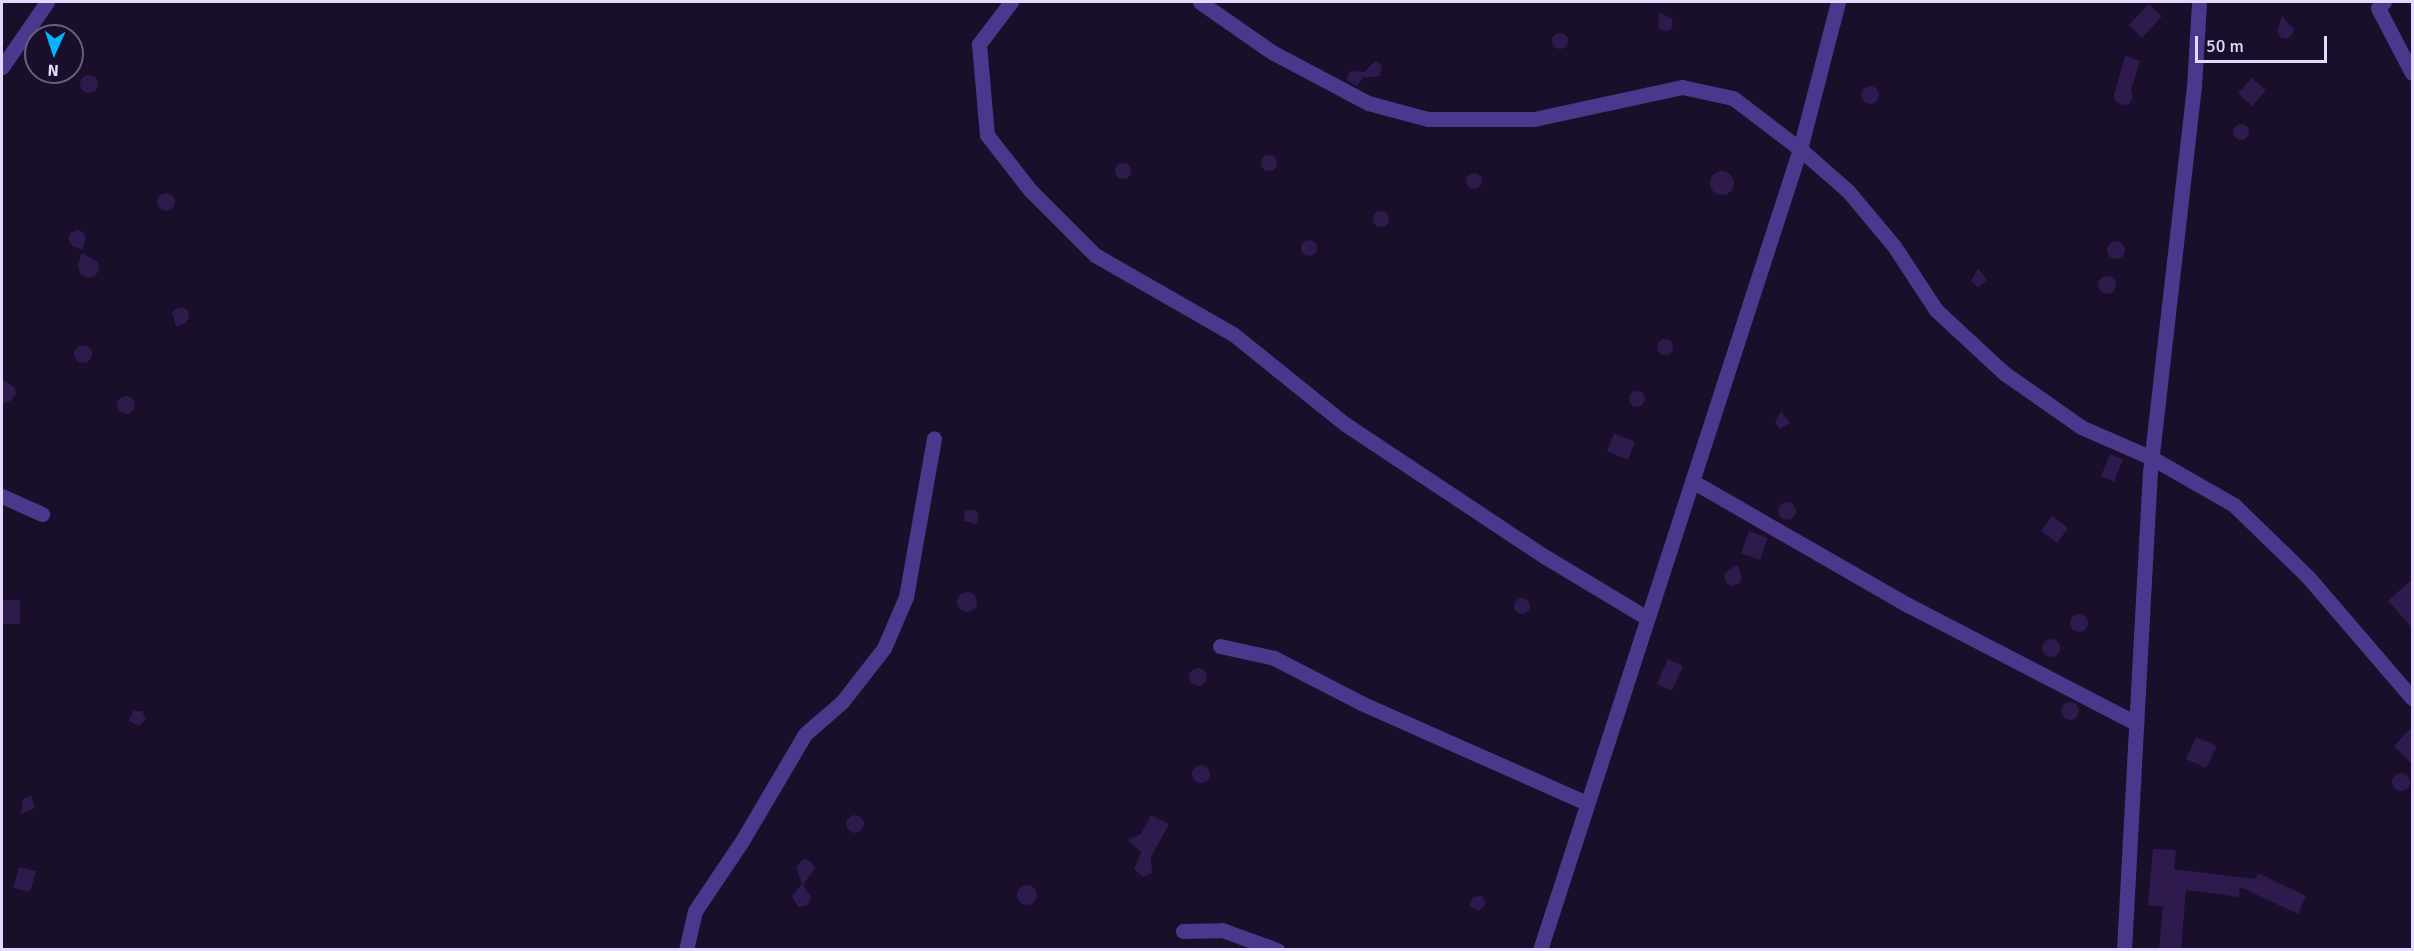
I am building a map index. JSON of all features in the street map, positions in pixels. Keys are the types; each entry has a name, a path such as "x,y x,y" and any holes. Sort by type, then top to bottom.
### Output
{"street":[{"path":"2,67 47,2"},
{"path":"1011,2 979,44 987,135 1030,190 1095,255 1233,334 1345,424 1544,556 1647,618"},
{"path":"1200,2 1272,52 1368,103 1428,119 1534,119 1682,87 1733,98 1800,149 1848,191 1894,246 1936,310 2004,373 2081,427 2152,458 2234,505 2308,577 2412,698"},
{"path":"1540,950 1800,149 1838,2"},
{"path":"2124,950 2152,458 2193,98 2199,2"},
{"path":"2384,2 2378,8 2412,73"},
{"path":"686,950 695,910 742,841 805,734 842,702 884,648 906,597 934,438"},
{"path":"1692,480 1908,605 2136,723"},
{"path":"2,496 42,514"},
{"path":"1220,646 1274,658 1361,703 1587,802"},
{"path":"1183,931 1222,930 1277,950"}],"building":[{"path":"2149,4 2162,16 2142,38 2129,25"},
{"path":"1659,12 1672,19 1673,25 1670,30 1664,31 1658,28"},
{"path":"2282,16 2294,29 2292,35 2286,39 2280,37 2277,31"},
{"path":"1560,33 1566,35 1568,41 1566,47 1560,49 1554,47 1552,41 1554,35"},
{"path":"2125,56 2140,61 2131,90 2133,98 2129,104 2122,105 2116,102 2114,95"},
{"path":"1375,61 1382,65 1380,76 1363,78 1357,86 1346,80 1350,71 1364,72"},
{"path":"89,75 97,81 95,90 89,93 83,90 80,84 84,84 84,77"},
{"path":"2252,78 2266,90 2252,106 2238,93"},
{"path":"1870,86 1876,89 1879,95 1876,101 1870,104 1864,101 1861,95 1864,89"},
{"path":"2238,124 2244,124 2249,132 2247,138 2238,140 2233,135 2233,129"},
{"path":"1269,155 1275,157 1277,163 1275,169 1269,171 1263,169 1261,163 1263,157"},
{"path":"1123,163 1129,165 1131,171 1129,177 1123,179 1117,177 1115,171 1117,165"},
{"path":"1722,171 1727,172 1733,178 1733,188 1727,194 1722,195 1717,194 1711,188 1710,183 1711,178 1717,172"},
{"path":"1474,173 1480,175 1482,181 1480,187 1474,189 1468,187 1466,181 1468,175"},
{"path":"166,193 172,196 175,202 172,208 166,211 160,208 157,202 160,196"},
{"path":"1381,211 1387,213 1389,219 1387,225 1381,227 1375,225 1373,219 1375,213"},
{"path":"77,230 83,232 86,237 82,250 72,246 68,239 71,233"},
{"path":"1309,240 1315,242 1317,248 1315,254 1309,256 1303,254 1301,248 1303,242"},
{"path":"2116,241 2123,243 2125,250 2123,257 2116,259 2109,257 2107,250 2109,243"},
{"path":"82,253 98,262 99,270 95,276 88,278 80,274 78,265"},
{"path":"1978,268 1987,280 1978,287 1971,281"},
{"path":"2107,276 2115,281 2116,285 2111,293 2107,294 2099,289 2098,285 2103,277"},
{"path":"183,307 188,311 189,317 186,323 176,327 172,312"},
{"path":"1665,339 1671,341 1673,347 1671,353 1665,355 1659,353 1657,347 1659,341"},
{"path":"83,345 89,348 92,354 89,360 83,363 77,360 74,354 77,348"},
{"path":"2,379 15,388 16,394 12,400 2,404"},
{"path":"1637,391 1643,393 1645,399 1643,405 1637,407 1631,405 1629,399 1631,393"},
{"path":"126,396 132,399 135,405 132,411 126,414 120,411 117,405 120,399"},
{"path":"1781,411 1790,423 1780,429 1775,423"},
{"path":"1614,433 1635,442 1628,460 1607,451"},
{"path":"2110,454 2123,459 2114,482 2101,476"},
{"path":"1787,502 1794,504 1796,511 1794,518 1787,520 1780,518 1778,511 1780,504"},
{"path":"976,510 979,517 976,524 964,521 965,511"},
{"path":"2052,516 2068,528 2057,543 2041,531"},
{"path":"1749,531 1768,538 1760,560 1741,553"},
{"path":"1738,565 1742,579 1739,584 1732,586 1726,583 1724,576 1728,570"},
{"path":"2412,579 2412,628 2388,601"},
{"path":"967,592 974,595 977,602 974,609 967,612 960,609 957,602 960,595"},
{"path":"1522,598 1528,600 1530,606 1528,612 1522,614 1516,612 1514,606 1516,600"},
{"path":"2,600 20,600 20,624 2,624"},
{"path":"2079,614 2085,617 2088,623 2085,629 2079,632 2073,629 2070,623 2073,617"},
{"path":"2051,639 2057,642 2060,648 2057,654 2051,657 2045,654 2042,648 2045,642"},
{"path":"1668,659 1683,666 1672,691 1657,684"},
{"path":"1194,668 1202,668 1207,673 1205,684 1194,686 1189,681 1189,673"},
{"path":"2070,702 2076,705 2079,711 2076,717 2070,720 2064,717 2061,711 2064,705"},
{"path":"133,711 142,711 146,719 139,726 129,721"},
{"path":"2412,727 2412,764 2394,746"},
{"path":"2196,737 2217,746 2206,768 2186,759"},
{"path":"1197,765 1205,765 1210,770 1208,781 1197,783 1192,778 1192,770"},
{"path":"2401,773 2407,776 2410,782 2407,788 2401,791 2395,788 2392,782 2395,776"},
{"path":"31,795 35,808 21,814 23,799"},
{"path":"851,815 859,815 864,820 862,831 851,833 846,828 846,820"},
{"path":"1151,815 1169,824 1151,857 1152,873 1143,877 1134,869 1141,852 1128,840 1141,834"},
{"path":"2153,849 2176,850 2174,869 2255,879 2258,873 2306,896 2298,914 2240,887 2239,897 2186,890 2181,950 2159,950 2163,907 2148,905"},
{"path":"804,859 811,862 815,868 803,885 811,897 807,906 798,907 792,896 802,884 796,867"},
{"path":"19,867 36,871 30,892 13,888"},
{"path":"1027,885 1034,888 1037,895 1034,902 1027,905 1020,902 1017,895 1020,888"},
{"path":"1482,896 1486,904 1479,911 1469,906 1473,897"}]}
